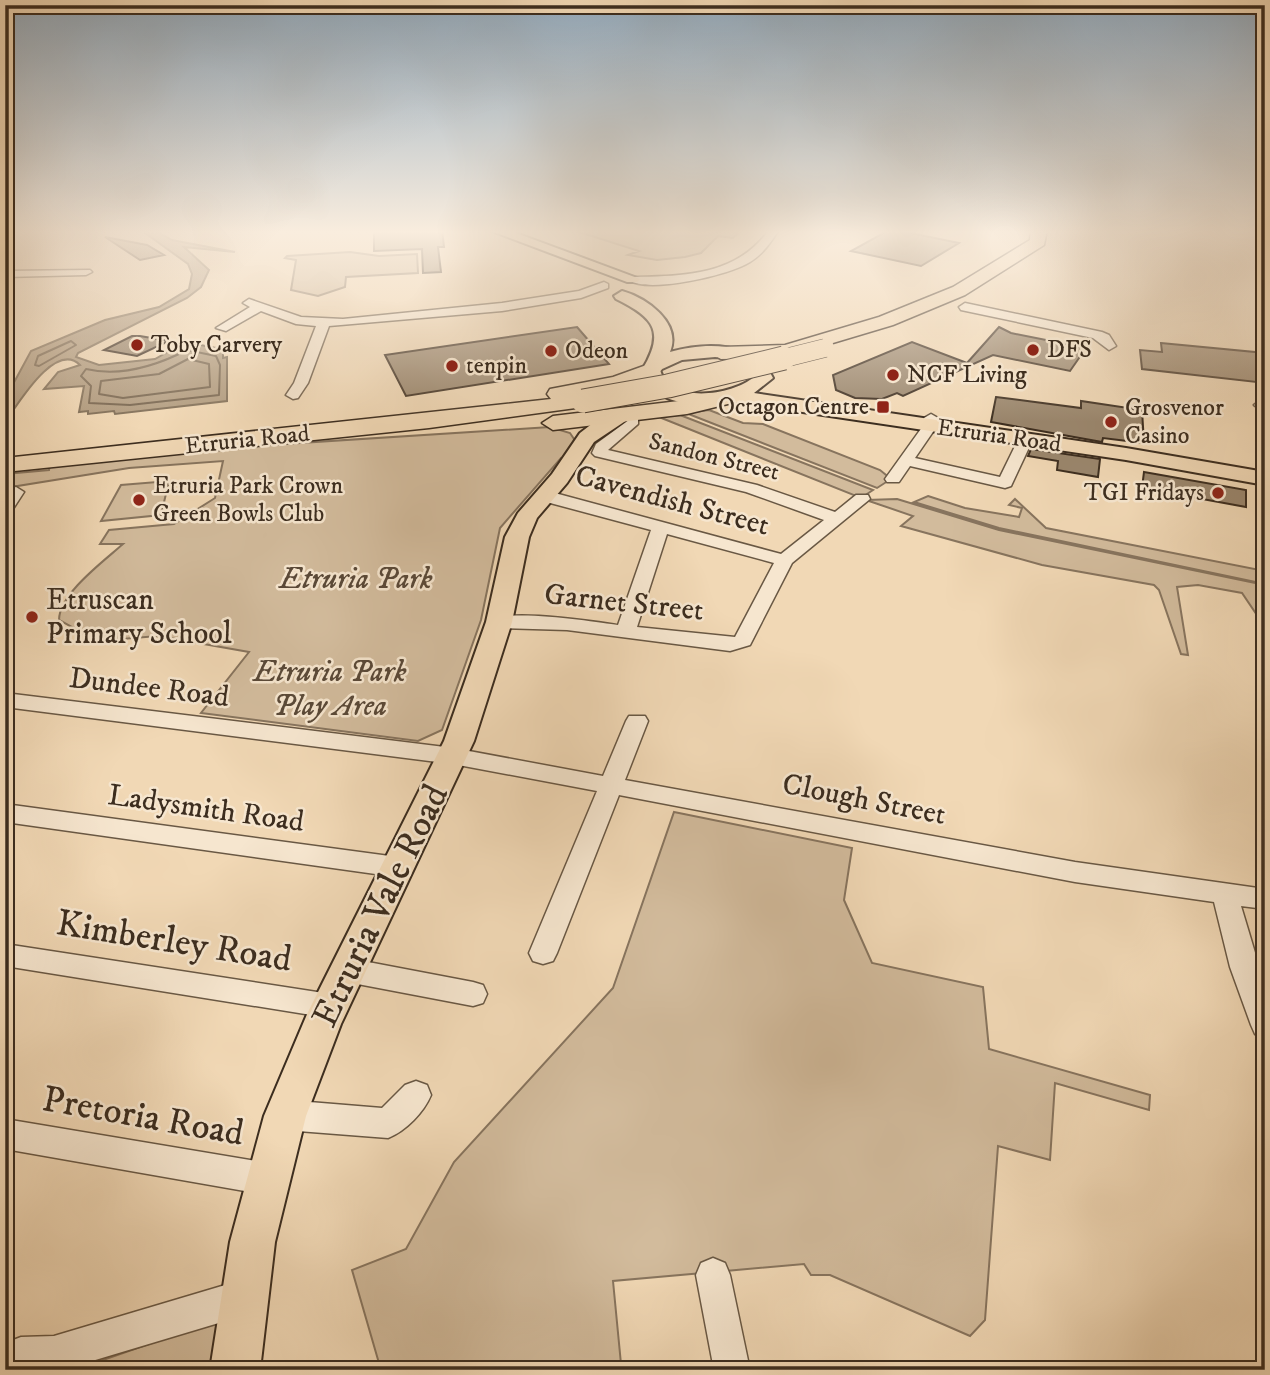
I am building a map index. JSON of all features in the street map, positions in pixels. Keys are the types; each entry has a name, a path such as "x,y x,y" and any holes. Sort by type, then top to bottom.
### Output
{"highway":[{"path":"719,352 786,351 886,321 951,294"},
{"path":"763,379 783,368 833,351 968,294"},
{"path":"934,322 984,294"},
{"name":"Etruria Road","path":"5,456 331,431 488,415 681,383 833,351"},
{"path":"178,443 572,392 624,381 653,368"},
{"path":"178,443 628,418 730,397"},
{"name":"Etruria Road","path":"5,465 178,443"}],"main road":[{"path":"620,294 640,305 663,330 666,340 653,368"},
{"path":"648,294 676,330 719,352"},
{"path":"653,368 675,355 719,352"},
{"name":"Etruria Road","path":"719,352 755,363 762,370 763,379 774,390 793,397 1265,480"},
{"name":"Etruria Road","path":"653,368 653,381 671,392 699,398 774,400 1265,470"},
{"path":"730,397 752,390 763,379"},
{"name":"Etruria Vale Road","path":"235,1370 242,1298 285,1115 330,1006 453,756 499,622 510,554 530,511 572,460 586,435 600,425 628,418"},
{"path":"559,423 573,432 572,460"},
{"path":"1175,463 1265,486"}],"street":[{"path":"222,328 255,304 300,321 323,324 394,320 584,294"},
{"path":"965,307 1097,335 1104,338 1109,346"},
{"path":"293,395 313,368 323,324"},
{"path":"1265,401 1261,405 1265,409"},
{"name":"Sandon Street","path":"628,418 607,436 600,453 751,488 835,518"},
{"path":"893,479 931,422"},
{"path":"907,461 1005,483 1025,439"},
{"path":"5,508 16,492"},
{"name":"Cavendish Street","path":"545,496 784,560"},
{"path":"784,560 862,499"},
{"path":"625,632 661,526"},
{"name":"Garnet Street","path":"499,622 567,624 730,645 743,640 784,560"},
{"name":"Dundee Road","path":"5,700 453,756"},
{"path":"543,953 637,721"},
{"name":"Clough Street","path":"453,756 1075,872 1265,899"},
{"name":"Ladysmith Road","path":"5,813 397,867"},
{"path":"1226,894 1244,967 1265,1025"},
{"name":"Kimberley Road","path":"5,955 330,1006"},
{"path":"347,970 473,994"},
{"path":"285,1115 388,1123 416,1095"},
{"name":"Pretoria Road","path":"5,1134 268,1179"},
{"path":"713,1275 732,1370"},
{"path":"22,1355 54,1354 242,1298"}],"green space":[{"path":"709,410 743,423 763,424 880,470 891,479 877,488 686,413"},
{"path":"680,415 873,490 861,498 659,417"},
{"name":"Etruria Park","path":"550,427 570,433 574,439 572,460 561,458 500,528 481,620 442,730 418,741 201,713 249,652 158,636 97,641 59,620 61,610 74,589 123,544 100,544 109,530 174,524 215,498 223,461 129,468 5,488 5,474 49,470 50,464 205,449"},
{"name":"Etruria Park Crown Green Bowls Club","path":"169,481 161,515 101,521 121,485"},
{"path":"928,496 965,508 1019,517 1022,508 1009,505 1015,499 1046,528 1265,571 1265,584 999,528 914,502"},
{"path":"897,499 999,530 1265,585 1265,627 1242,593 1198,585 1177,587 1188,655 1181,654 1159,590 1154,585 1042,565 901,526 913,516 866,500"},
{"path":"674,812 852,848 844,900 872,963 983,987 989,1049 1150,1095 1149,1110 1055,1083 1050,1160 998,1146 985,1320 970,1336 830,1275 811,1275 804,1264 613,1281 621,1364 584,1370 381,1370 352,1270 406,1249 454,1162 613,988"},
{"path":"221,1319 216,1370 74,1370"}],"water":[{"path":"180,294 192,294 78,353 76,357 99,365 155,359 185,342 227,350 223,353 223,358 227,357 227,401 115,414 114,411 88,414 88,411 79,412 84,386 44,389 58,372 80,365 70,360 59,361 48,368 27,390 5,422 5,399 31,351 105,320 159,307"}],"building":[{"path":"577,327 609,364 406,396 385,355"},
{"path":"999,327 1011,333 1086,348 1070,371 993,355 903,396 897,393 882,399 855,398 836,390 833,375 912,342 967,363"},
{"name":"Toby Carvery","path":"132,336 169,341 137,356 104,350"},
{"path":"1161,343 1265,353 1265,383 1142,369 1140,350 1162,352"},
{"path":"996,397 1081,408 1081,401 1142,410 1144,443 1103,438 1102,442 991,422"},
{"path":"1031,449 1100,459 1098,477 1057,470 1058,461 1028,456"},
{"path":"1144,472 1246,490 1246,507 1142,488"}],"place":[{"name":"Toby Carvery","path":"137,345"},
{"name":"DFS","path":"1033,350"},
{"name":"Odeon","path":"551,351"},
{"name":"tenpin","path":"452,366"},
{"name":"NCF Living","path":"893,375"},
{"name":"Octagon Centre","path":"883,407"},
{"name":"Grosvenor Casino","path":"1111,422"},
{"name":"TGI Fridays","path":"1218,493"},
{"name":"Etruria Park Crown Green Bowls Club","path":"139,500"},
{"name":"Etruscan Primary School","path":"32,617"}],"park label":[{"name":"Etruria Park Play Area","path":"330,689"}]}
